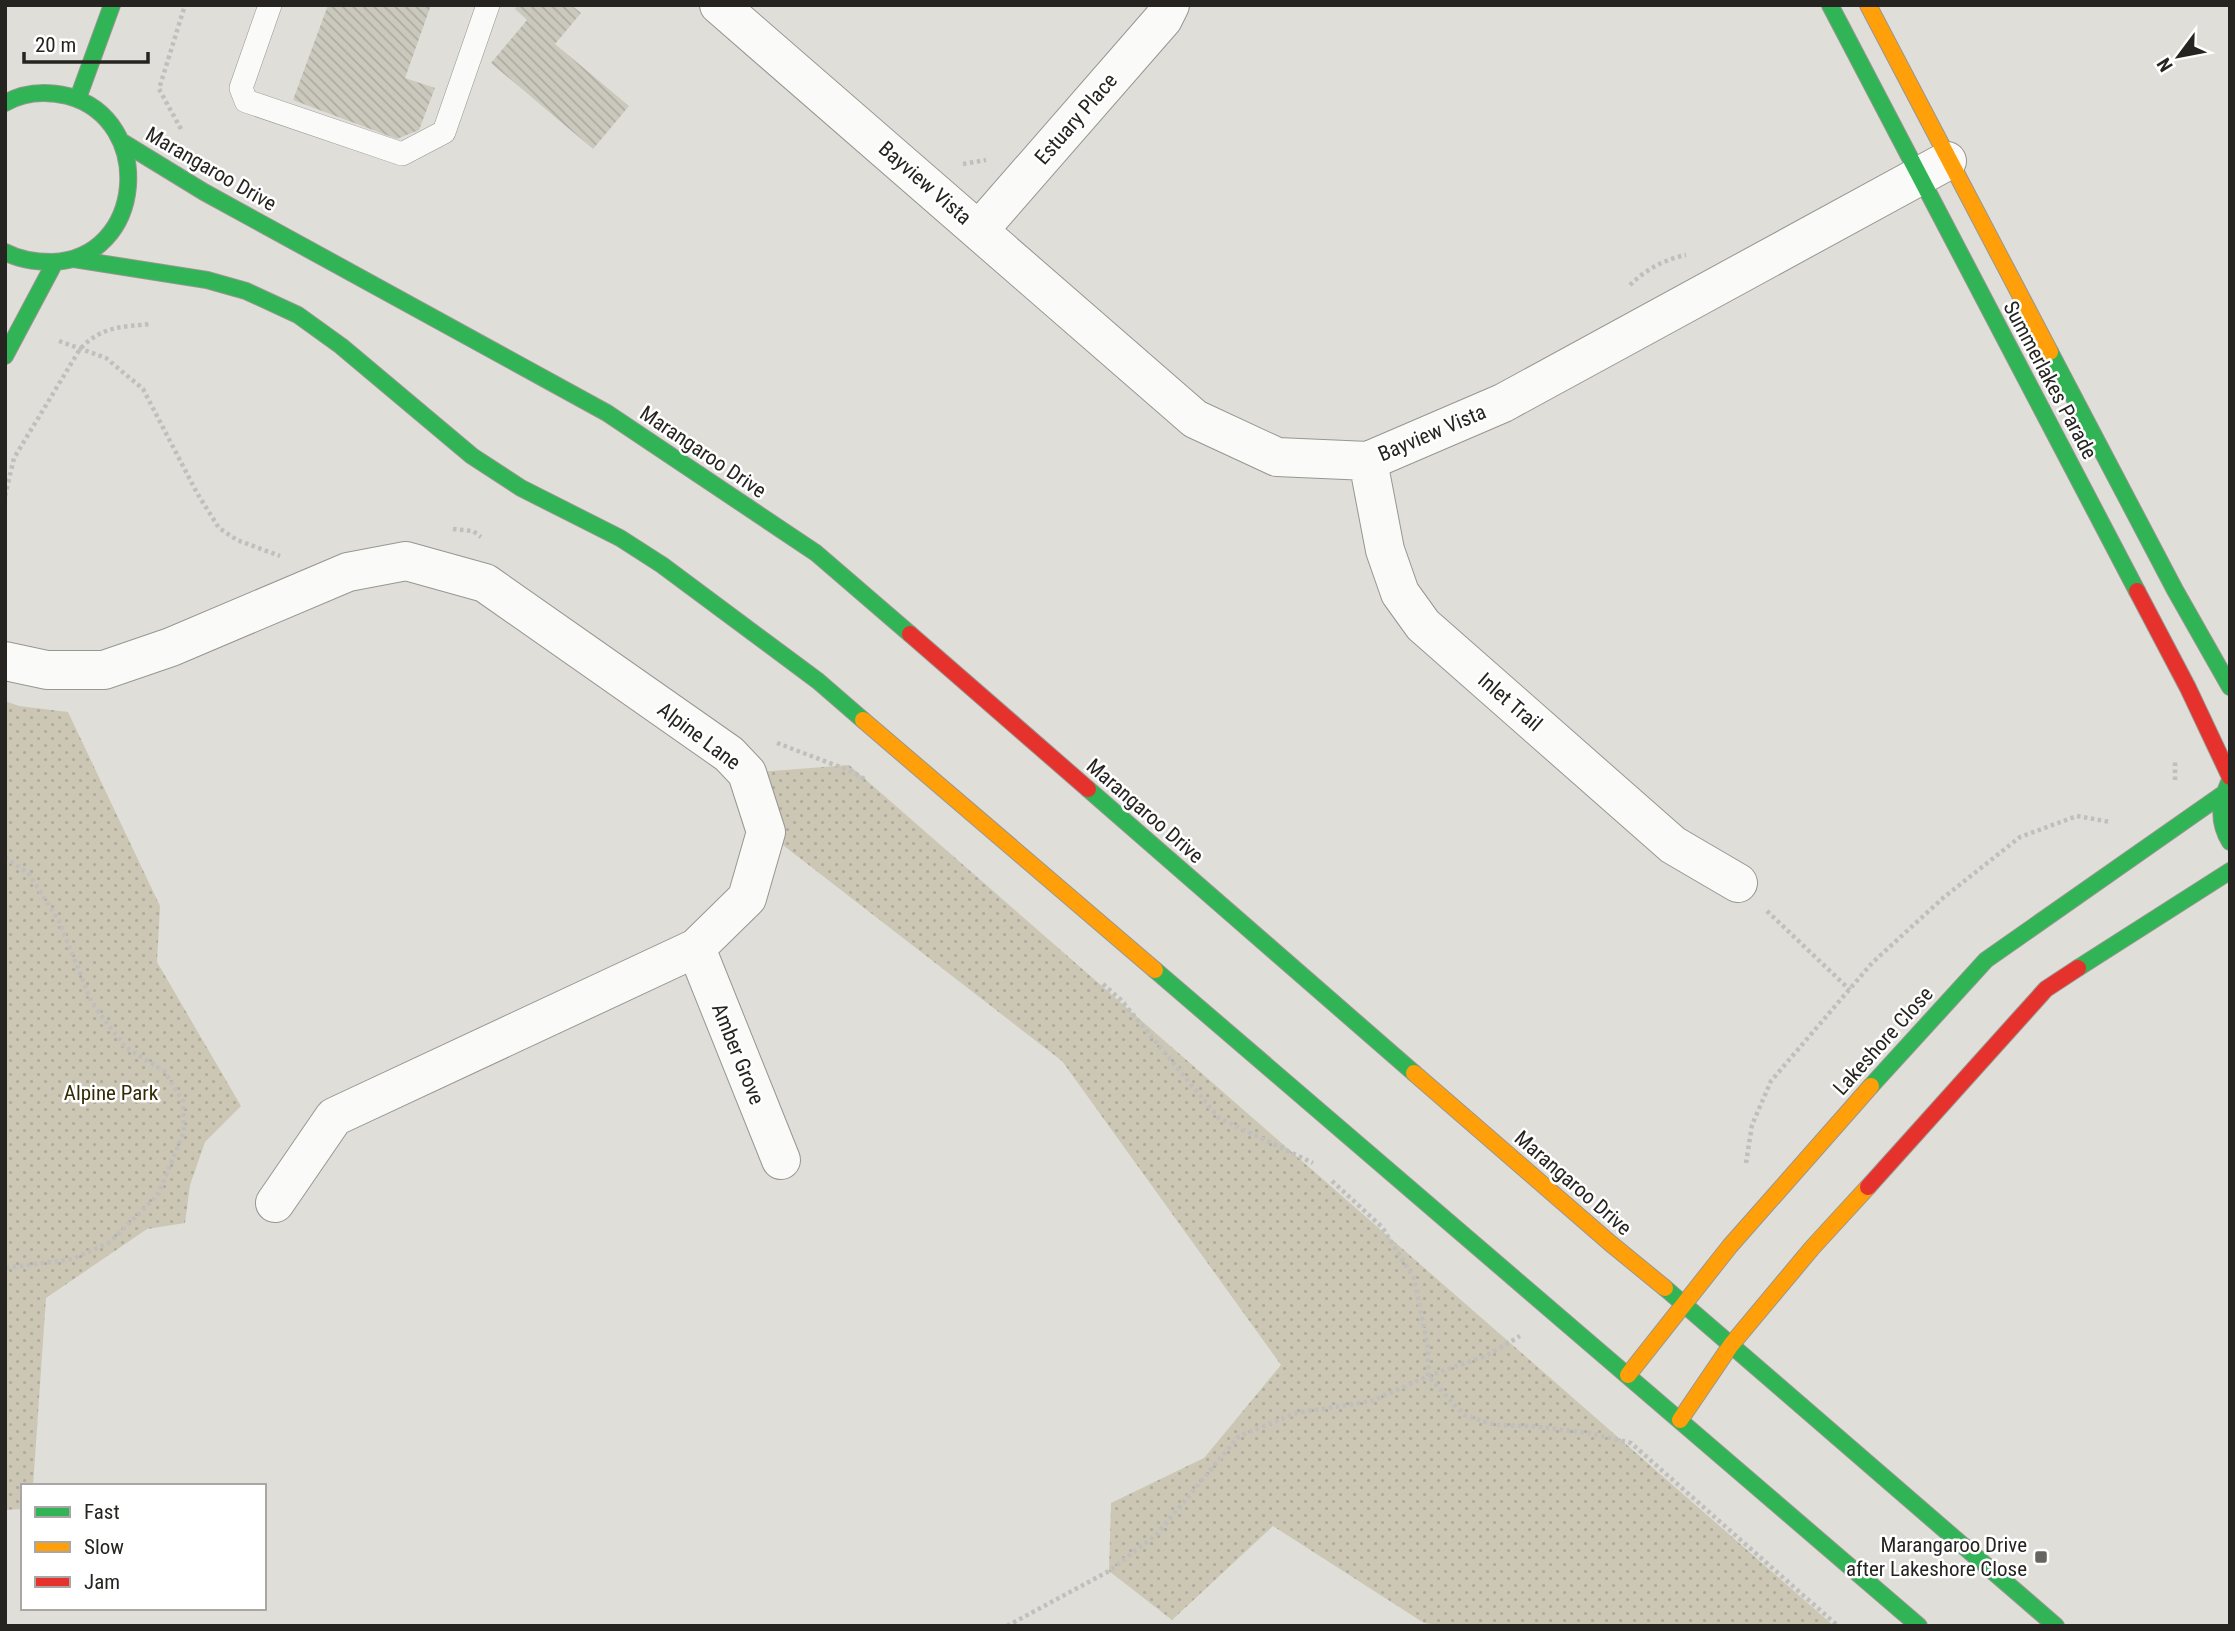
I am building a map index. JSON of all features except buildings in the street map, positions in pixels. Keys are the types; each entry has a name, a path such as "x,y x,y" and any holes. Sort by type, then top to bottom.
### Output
{"main road":[{"path":"78,98 112,5"},
{"name":"Summerlakes Parade","path":"1829,5 1935,168 2230,687"},
{"name":"Summerlakes Parade","path":"1868,5 1935,168 2188,688 2227,784"},
{"name":"Marangaroo Drive","path":"5,252 17,259 54,264 74,259 99,246 118,225 128,199 131,170 124,143 105,117 78,98 44,92 7,100"},
{"name":"Marangaroo Drive","path":"124,143 204,192 607,413 816,553 2056,1626"},
{"name":"Marangaroo Drive","path":"74,259 207,280 246,290 298,315 341,346 472,456 520,488 620,538 662,565 818,681 1919,1626"},
{"path":"5,356 54,264"},
{"path":"2227,784 2219,808 2221,823 2230,842"},
{"name":"Lakeshore Close","path":"1628,1375 1683,1302 1765,1206 1986,960 2227,784"},
{"path":"1680,1420 1731,1345 1812,1248 2046,989 2230,870"}],"street":[{"name":"Bayview Vista","path":"719,5 1195,419 1277,457 1368,461 1503,403 1935,168"},
{"name":"Estuary Place","path":"979,230 1163,19 1170,5"},
{"name":"Inlet Trail","path":"1368,461 1385,550 1400,593 1423,625 1673,845 1738,883"},
{"name":"Alpine Lane","path":"5,661 47,670 104,670 171,647 348,572 406,561 485,583 729,754 747,773 766,832 751,885 747,898 696,948 334,1117 275,1203"},
{"name":"Amber Grove","path":"696,948 781,1160"}],"lane":[{"path":"270,5 241,88 246,101 402,154 444,132 488,5"}],"path":[{"path":"185,5 159,89 185,135"},
{"path":"962,164 992,159 1017,143 1039,162"},
{"path":"1628,286 1638,276 1670,258 1693,254"},
{"path":"5,496 14,458 80,349 89,339 106,329 151,324"},
{"path":"21,326 106,358 143,389 197,493 219,528 237,540 292,560"},
{"path":"449,528 473,531 484,540"},
{"path":"765,738 853,772 873,784"},
{"path":"1765,1206 1746,1187 1746,1165 1752,1125 1771,1081 1872,963 1943,898 2020,837 2077,816 2118,823"},
{"path":"5,857 29,874 59,921 92,1003 125,1047 164,1071 183,1101 184,1131 158,1195 110,1242 73,1259 5,1268"},
{"path":"1738,883 1850,990"},
{"path":"1100,982 1121,1000 1219,1118 1312,1162 1382,1227 1414,1278 1428,1347 1428,1376 1464,1415 1495,1426 1531,1426 1588,1433 1631,1443 1838,1626"},
{"path":"5,1289 5,1300"},
{"path":"1007,1626 1109,1571 1157,1534 1239,1436 1296,1413 1371,1401 1428,1376 1486,1356 1532,1329 1552,1310"}],"green space":[{"name":"Alpine Park","path":"5,701 19,706 68,712 160,906 157,962 241,1106 205,1142 190,1185 185,1223 147,1229 46,1298 33,1484 21,1484 21,1509 5,1510"},
{"path":"849,765 1834,1626 1447,1626 1424,1623 1273,1526 1172,1620 1109,1571 1111,1503 1204,1458 1281,1365 1062,1061 766,832 747,773"}],"traffic: fast":[{"path":"78,98 112,5"},
{"path":"1830,5 2137,591"},
{"path":"5,103 36,93 52,93 68,96 96,110 116,132 126,158 128,187 121,214 106,238 83,255 46,262 22,259 5,252"},
{"path":"124,143 204,192 607,413 816,553 910,634"},
{"path":"74,259 207,280 246,291 298,315 341,346 472,456 521,488 620,538 662,565 818,681 863,720"},
{"path":"5,356 54,264"},
{"path":"2050,352 2175,590 2230,687"},
{"path":"2230,780 2221,811 2223,827 2230,842"},
{"path":"1088,789 1414,1073"},
{"path":"1871,1086 1986,960 2223,794"},
{"path":"2078,968 2230,871"},
{"path":"1155,970 1919,1626"},
{"path":"1665,1288 2056,1626"}],"traffic: slow":[{"path":"1868,5 2050,352"},
{"path":"863,720 1155,970"},
{"path":"1414,1073 1665,1288"},
{"path":"1628,1375 1730,1246 1871,1086"},
{"path":"1680,1420 1731,1345 1812,1248 1868,1187"}],"traffic: jam":[{"path":"2137,591 2188,688 2230,777"},
{"path":"910,634 1088,789"},
{"path":"1868,1187 2046,989 2078,968"}],"place":[{"name":"Marangaroo Drive after Lakeshore Close","path":"2041,1557"}]}
